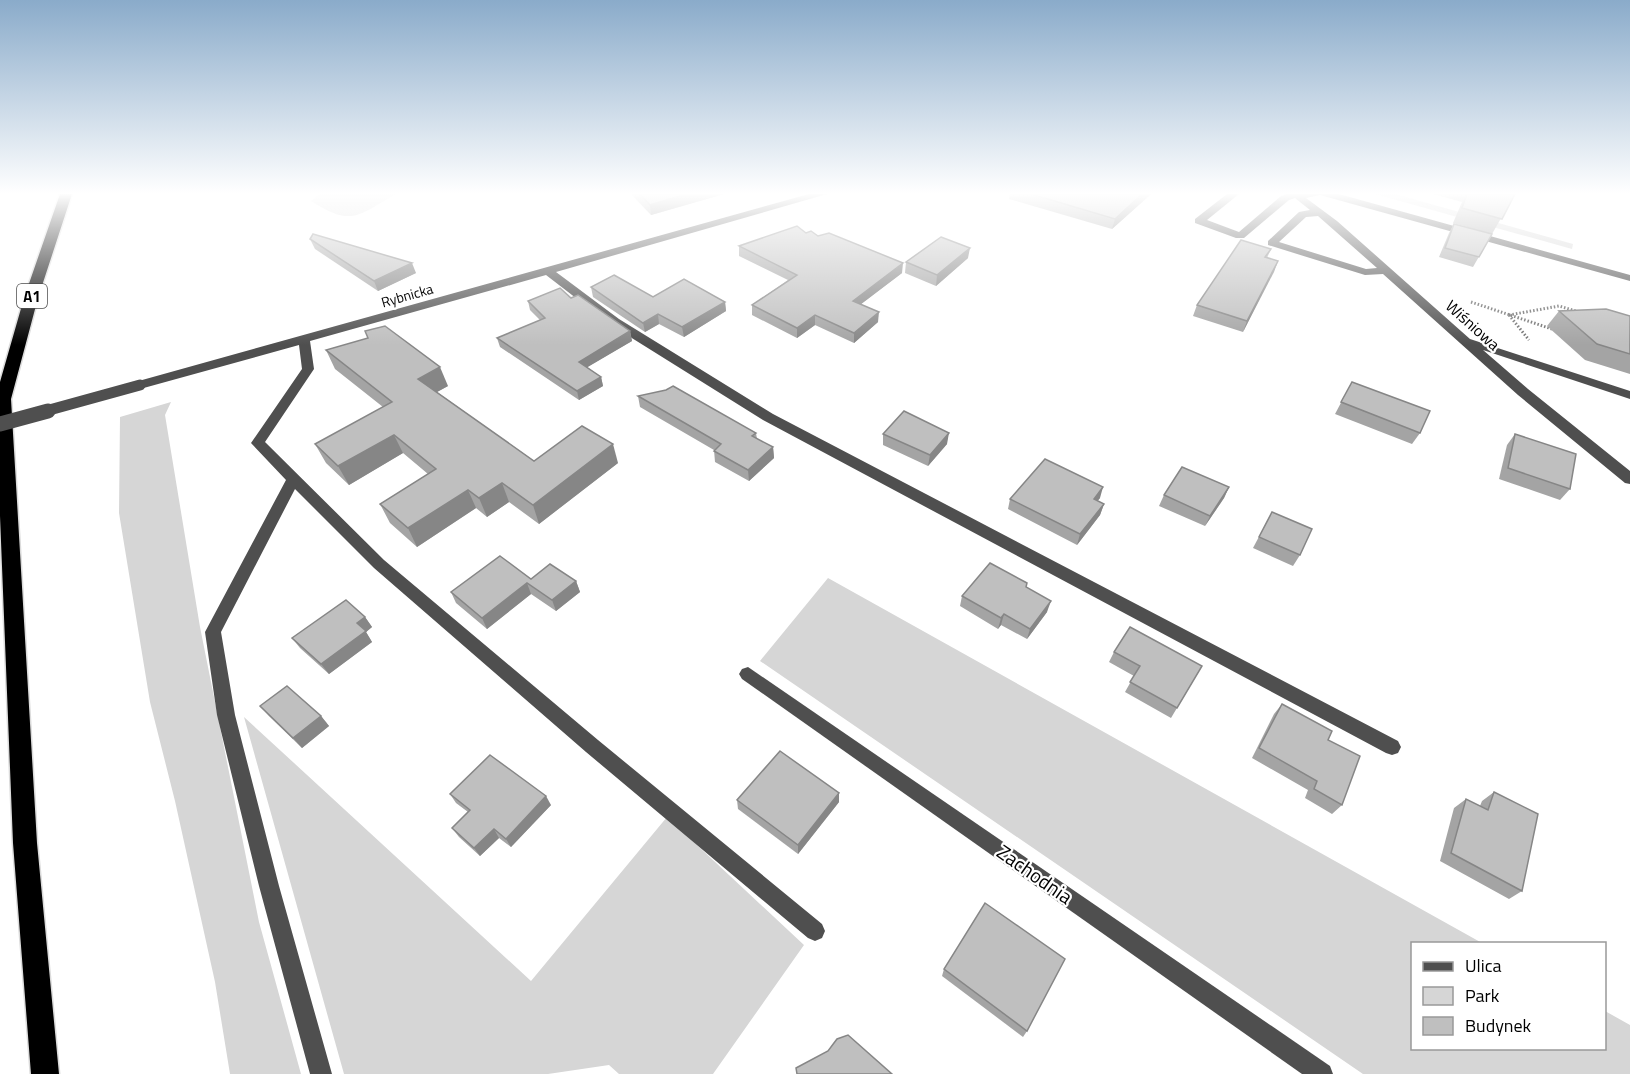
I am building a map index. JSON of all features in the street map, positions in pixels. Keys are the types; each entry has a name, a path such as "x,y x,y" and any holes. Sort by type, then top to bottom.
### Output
{"highway":[{"name":"A1","path":"1,405 49,244"},
{"path":"1,405 25,831 45,1074"}],"street":[{"name":"Rybnicka","path":"0,424 644,244"},
{"path":"1276,244 1365,272 1387,270"},
{"name":"Wiśniowa","path":"1357,244 1463,339 1630,479"},
{"path":"1510,244 1630,278"},
{"path":"548,271 615,322 768,417 1392,747"},
{"path":"304,339 308,369 258,443 379,564 592,746 815,931"},
{"path":"1463,339 1630,395"},
{"path":"294,478 213,632 226,715 269,886 321,1074"},
{"name":"Zachodnia","path":"748,674 1322,1074"}],"path":[{"path":"1471,302 1554,330"},
{"path":"1509,315 1559,306 1579,312"}],"green space":[{"path":"1555,244 1573,244 1572,249"},
{"path":"171,402 165,415 200,627 259,922 301,1074 230,1074 215,982 175,801 150,702 119,513 120,417"},
{"path":"828,578 1480,942 1411,942 1411,1050 1606,1050 1606,1012 1630,1025 1630,1074 1363,1074 760,661"},
{"path":"244,717 531,981 667,817 804,945 713,1074 619,1074 609,1065 548,1074 344,1074"}],"building":[{"path":"318,244 348,244 412,263 374,281"},
{"path":"856,244 903,263 853,301 879,312 854,333 815,315 797,328 752,305 797,275 739,246"},
{"path":"931,244 960,244 970,248 937,275 906,262"},
{"path":"1238,244 1255,244 1271,249 1265,257 1278,261 1247,321 1197,305"},
{"path":"1446,244 1486,244 1479,257 1445,248"},
{"path":"614,275 653,297 684,279 725,302 682,327 658,314 643,323 591,287"},
{"path":"560,288 571,298 578,295 630,331 579,362 601,377 577,391 497,338 545,318 528,301"},
{"path":"1606,309 1630,316 1630,354 1597,344 1559,311"},
{"path":"385,326 440,367 418,379 534,461 582,426 613,444 533,505 502,483 479,498 468,490 408,528 380,504 436,469 394,435 338,466 315,444 392,402 326,350 368,338 365,331"},
{"path":"1352,382 1430,411 1420,433 1341,402"},
{"path":"673,386 756,433 752,436 773,447 748,470 714,451 721,444 638,396 666,390"},
{"path":"904,411 949,433 930,455 883,434"},
{"path":"1515,434 1576,454 1570,489 1508,468"},
{"path":"1045,459 1103,487 1094,499 1104,504 1080,534 1010,499"},
{"path":"1182,467 1229,487 1210,516 1164,495"},
{"path":"1272,512 1312,529 1300,555 1259,537"},
{"path":"500,556 531,579 550,564 576,581 552,600 527,583 482,618 451,592"},
{"path":"990,563 1027,583 1026,587 1051,601 1030,629 1004,614 1001,618 962,596"},
{"path":"346,600 365,617 357,623 366,631 321,664 292,638"},
{"path":"1130,627 1202,666 1177,708 1130,682 1140,666 1114,652"},
{"path":"287,686 321,716 293,738 260,706"},
{"path":"1282,704 1332,731 1328,740 1360,756 1342,805 1314,789 1317,781 1259,748"},
{"path":"780,751 839,793 798,845 737,800"},
{"path":"490,755 546,796 506,839 494,829 474,848 452,828 470,810 450,794"},
{"path":"1494,792 1538,814 1522,891 1451,853 1466,799 1488,810"},
{"path":"985,903 1065,959 1027,1031 944,969"},
{"path":"848,1035 892,1074 797,1074 796,1068 828,1051 837,1039"}]}
